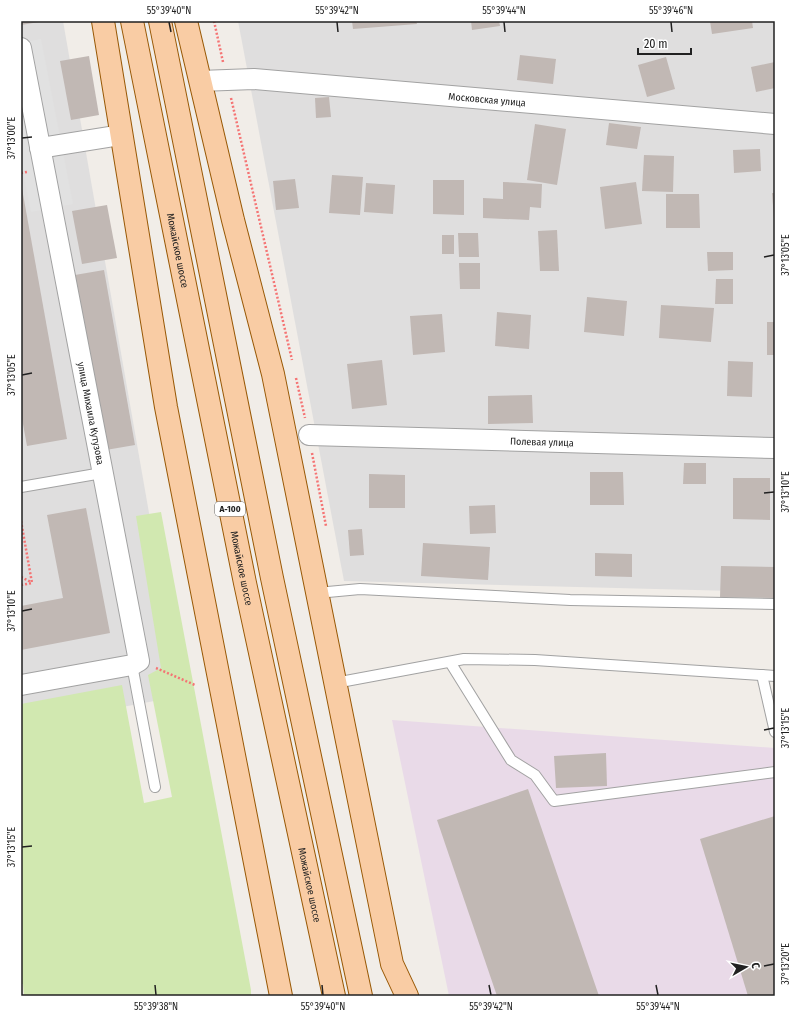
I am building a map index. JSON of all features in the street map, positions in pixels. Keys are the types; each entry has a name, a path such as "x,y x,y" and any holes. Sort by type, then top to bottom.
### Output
{"main road":[{"path":"103,21 166,407 281,996"},
{"name":"Можайское шоссе","path":"132,21 245,583 334,996"},
{"name":"А-100","path":"160,21 272,578 362,996"},
{"path":"186,21 233,220 273,374 392,964 407,996"}],"street":[{"name":"улица Михаила Кутузова","path":"21,48 65,273 136,663"},
{"name":"Московская улица","path":"200,81 254,79 775,124"},
{"path":"40,148 121,135"},
{"name":"Полевая улица","path":"309,435 775,448"},
{"path":"21,685 136,663"}],"lane":[{"path":"21,486 102,473"},
{"path":"317,593 360,588 570,600 775,604"},
{"path":"335,683 464,659 535,660 775,676"},
{"path":"450,662 511,760 535,776 554,801 775,772"},
{"path":"136,663 155,787"},
{"path":"762,675 775,732"}],"path":[{"path":"214,21 227,80"},
{"path":"21,521 32,583"},
{"path":"21,577 32,583"},
{"path":"21,585 32,583"},
{"path":"136,663 195,685"}],"shaded area":[{"path":"21,21 63,21 181,696 21,726"},
{"path":"238,21 775,21 775,592 344,581"},
{"path":"41,39 73,204 31,212 21,163 21,43"},
{"path":"392,720 775,748 775,996 449,996"}],"green space":[{"path":"161,512 251,996 24,996 23,984 21,984 21,704 122,685 144,803 172,797 148,675 161,668 136,516"}],"building":[{"path":"21,21 39,21 39,22 21,25"},
{"path":"352,21 416,21 417,24 353,29"},
{"path":"471,21 499,21 500,26 472,30"},
{"path":"710,21 752,21 753,28 712,34"},
{"path":"520,55 556,59 553,84 517,80"},
{"path":"89,56 99,115 71,120 60,61"},
{"path":"666,57 675,89 647,97 638,65"},
{"path":"775,62 775,88 756,92 751,67"},
{"path":"329,97 331,117 316,118 315,98"},
{"path":"609,123 641,127 637,149 606,145"},
{"path":"535,124 566,129 557,185 527,180"},
{"path":"760,149 761,171 734,173 733,150"},
{"path":"644,155 674,156 673,192 642,191"},
{"path":"332,175 363,177 360,215 329,213"},
{"path":"295,179 299,208 276,210 273,181"},
{"path":"433,180 464,180 464,215 433,214"},
{"path":"503,182 542,184 541,208 530,207 529,220 483,218 483,198 503,199"},
{"path":"636,182 642,224 605,229 600,187"},
{"path":"21,183 67,439 27,446 21,413"},
{"path":"366,183 395,185 393,214 364,212"},
{"path":"772,193 775,193 775,219 774,219"},
{"path":"666,194 699,194 700,228 666,228"},
{"path":"107,205 117,258 82,264 72,211"},
{"path":"557,230 559,271 540,271 538,231"},
{"path":"458,233 478,233 479,257 459,257"},
{"path":"442,235 454,235 454,254 442,254"},
{"path":"707,252 733,252 733,270 708,271"},
{"path":"459,263 480,263 480,289 460,289"},
{"path":"104,270 135,445 100,451 69,276"},
{"path":"716,279 733,279 733,304 715,304"},
{"path":"587,297 627,301 624,336 584,332"},
{"path":"661,305 714,308 711,342 659,338"},
{"path":"497,312 531,315 529,349 495,346"},
{"path":"442,314 445,352 413,355 410,316"},
{"path":"767,322 775,322 775,355 767,355"},
{"path":"382,360 387,405 352,409 347,364"},
{"path":"728,361 753,362 752,397 727,396"},
{"path":"532,395 533,423 488,424 488,396"},
{"path":"684,463 706,463 706,484 683,484"},
{"path":"590,472 623,472 624,505 590,505"},
{"path":"369,474 405,475 405,508 369,508"},
{"path":"733,478 770,478 770,520 733,519"},
{"path":"495,505 496,533 470,534 469,506"},
{"path":"86,508 110,633 21,650 21,606 63,598 47,515"},
{"path":"362,529 364,555 350,556 348,530"},
{"path":"423,543 490,547 488,580 421,576"},
{"path":"595,553 632,554 632,577 595,576"},
{"path":"721,566 775,567 775,598 720,597"},
{"path":"606,753 607,786 556,788 554,756"},
{"path":"528,789 599,996 497,996 437,820"},
{"path":"775,816 775,996 748,996 700,839"}]}
